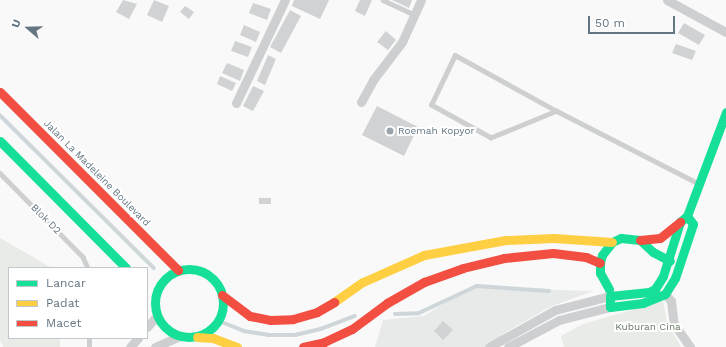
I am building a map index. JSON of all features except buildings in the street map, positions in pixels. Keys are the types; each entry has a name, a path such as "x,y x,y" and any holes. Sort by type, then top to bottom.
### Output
{"street":[{"path":"236,102 285,0"},
{"path":"361,102 373,80 402,42 421,0"},
{"path":"667,0 726,32"},
{"name":"Jalan La Madeleine Boulevard","path":"0,92 178,270"},
{"path":"491,346 554,310 610,292 641,295 655,289 670,261 684,219 726,112"},
{"path":"0,141 125,267"},
{"path":"237,347 212,338 180,336 170,332 157,316 155,296 163,280 178,270 190,268 201,270 211,276 222,295 250,316 270,320 293,319 316,312 338,300 363,282 424,255 506,240 554,238 612,242 626,238 640,240 660,238 684,219"},
{"path":"508,347 559,320 610,307 643,303 665,294 680,265 693,224 684,219"},
{"path":"640,240 653,252 680,265"},
{"path":"610,307 610,292 600,273 600,263 602,255 612,242"},
{"path":"303,347 324,342 352,329 387,303 424,282 463,268 504,258 553,253 586,257 600,263"},
{"path":"148,290 155,296"},
{"path":"665,294 671,301 674,324 690,347"},
{"path":"194,337 214,326 223,307 222,295"},
{"path":"148,327 157,316"},
{"path":"155,347 180,336"},
{"path":"130,347 137,339"}],"lane":[{"path":"383,0 415,15"},
{"path":"557,111 491,138 431,105 455,55 557,111 699,183"},
{"name":"Blok D2","path":"0,174 83,257 88,267"}],"shaded area":[{"path":"473,285 594,291 552,306 506,332 487,347 375,347 383,320 424,316"}],"green space":[{"path":"0,238 50,267 8,267 8,339 60,339 60,347 3,347 0,340"},
{"name":"Kuburan Cina","path":"663,301 667,322 681,347 564,347 561,336 583,324"}],"waterway":[{"path":"0,115 154,268"},
{"path":"395,314 419,313 477,286 549,291"},
{"path":"222,322 244,331 268,335 295,335 321,329 355,316"}],"traffic: fast":[{"path":"687,216 693,224 675,278 665,294 643,303 610,307 610,296 649,292 655,289 663,276 680,222 687,216 726,112"},
{"path":"0,141 125,267"},
{"path":"609,289 600,273 600,263 602,255 612,242 621,238 640,240 653,252 670,261"},
{"path":"182,269 196,269 208,274 218,284 223,296 223,303 223,310 218,322 208,332 196,337 182,337 170,332 160,322 155,310 155,296 160,284 170,274 182,269"}],"traffic: slow":[{"path":"334,302 363,282 424,255 506,240 554,238 612,242"},
{"path":"197,337 213,338 237,347"}],"traffic: jam":[{"path":"0,92 178,270"},
{"path":"640,240 660,238 680,222"},
{"path":"303,347 324,342 352,329 387,303 424,282 463,268 504,258 553,253 586,257 600,263"},
{"path":"222,295 250,316 270,320 293,319 317,312 334,302"}],"place":[{"name":"Roemah Kopyor","path":"390,131"}]}
